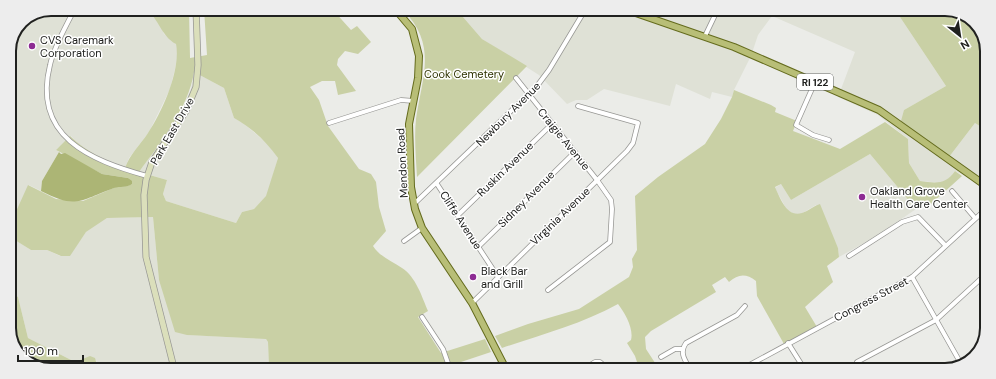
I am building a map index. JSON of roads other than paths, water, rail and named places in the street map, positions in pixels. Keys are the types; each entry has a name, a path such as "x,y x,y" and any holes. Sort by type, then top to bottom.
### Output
{"main road":[{"name":"Mendon Road","path":"401,16 412,29 418,49 418,78 409,124 411,187 414,204 422,228 472,303 503,363"},
{"name":"RI 122","path":"645,16 705,36 879,110 980,182"}],"street":[{"path":"71,16 55,49 48,70 46,94 52,117 68,138 90,156 109,165 147,176"},
{"name":"Park East Drive","path":"173,363 146,257 143,200 147,176 155,157 186,111 194,92 198,64 196,16"},
{"name":"Newbury Avenue","path":"414,204 437,184 528,95 549,70 582,16"},
{"path":"705,36 715,16"},
{"name":"Craigie Avenue","path":"516,78 597,180 611,202 610,242 548,290"},
{"path":"815,82 796,125 813,135 829,140"},
{"path":"329,123 401,100 414,101"},
{"name":"Virginia Avenue","path":"472,303 631,147 638,124 578,106"},
{"name":"Ruskin Avenue","path":"458,215 552,124"},
{"name":"Sidney Avenue","path":"478,247 575,152"},
{"name":"Cliffe Avenue","path":"437,184 498,277"},
{"path":"952,191 975,218"},
{"name":"Congress Street","path":"754,363 788,343 912,277 980,214"},
{"path":"850,256 902,222 918,217 945,245"},
{"path":"404,241 422,228"},
{"path":"912,277 959,360"},
{"path":"857,362 936,320 980,279"},
{"path":"687,363 682,354 682,349 686,343 737,315 745,306"},
{"path":"422,317 443,349 448,363"},
{"path":"788,343 801,363"},
{"path":"661,357 675,349 682,349"}],"place":[{"name":"CVS Caremark Corporation","path":"32,46"},
{"name":"Oakland Grove Health Care Center","path":"862,197"},
{"name":"Black Bar and Grill","path":"473,277"}],"park label":[{"name":"Cook Cemetery","path":"464,74"}]}
